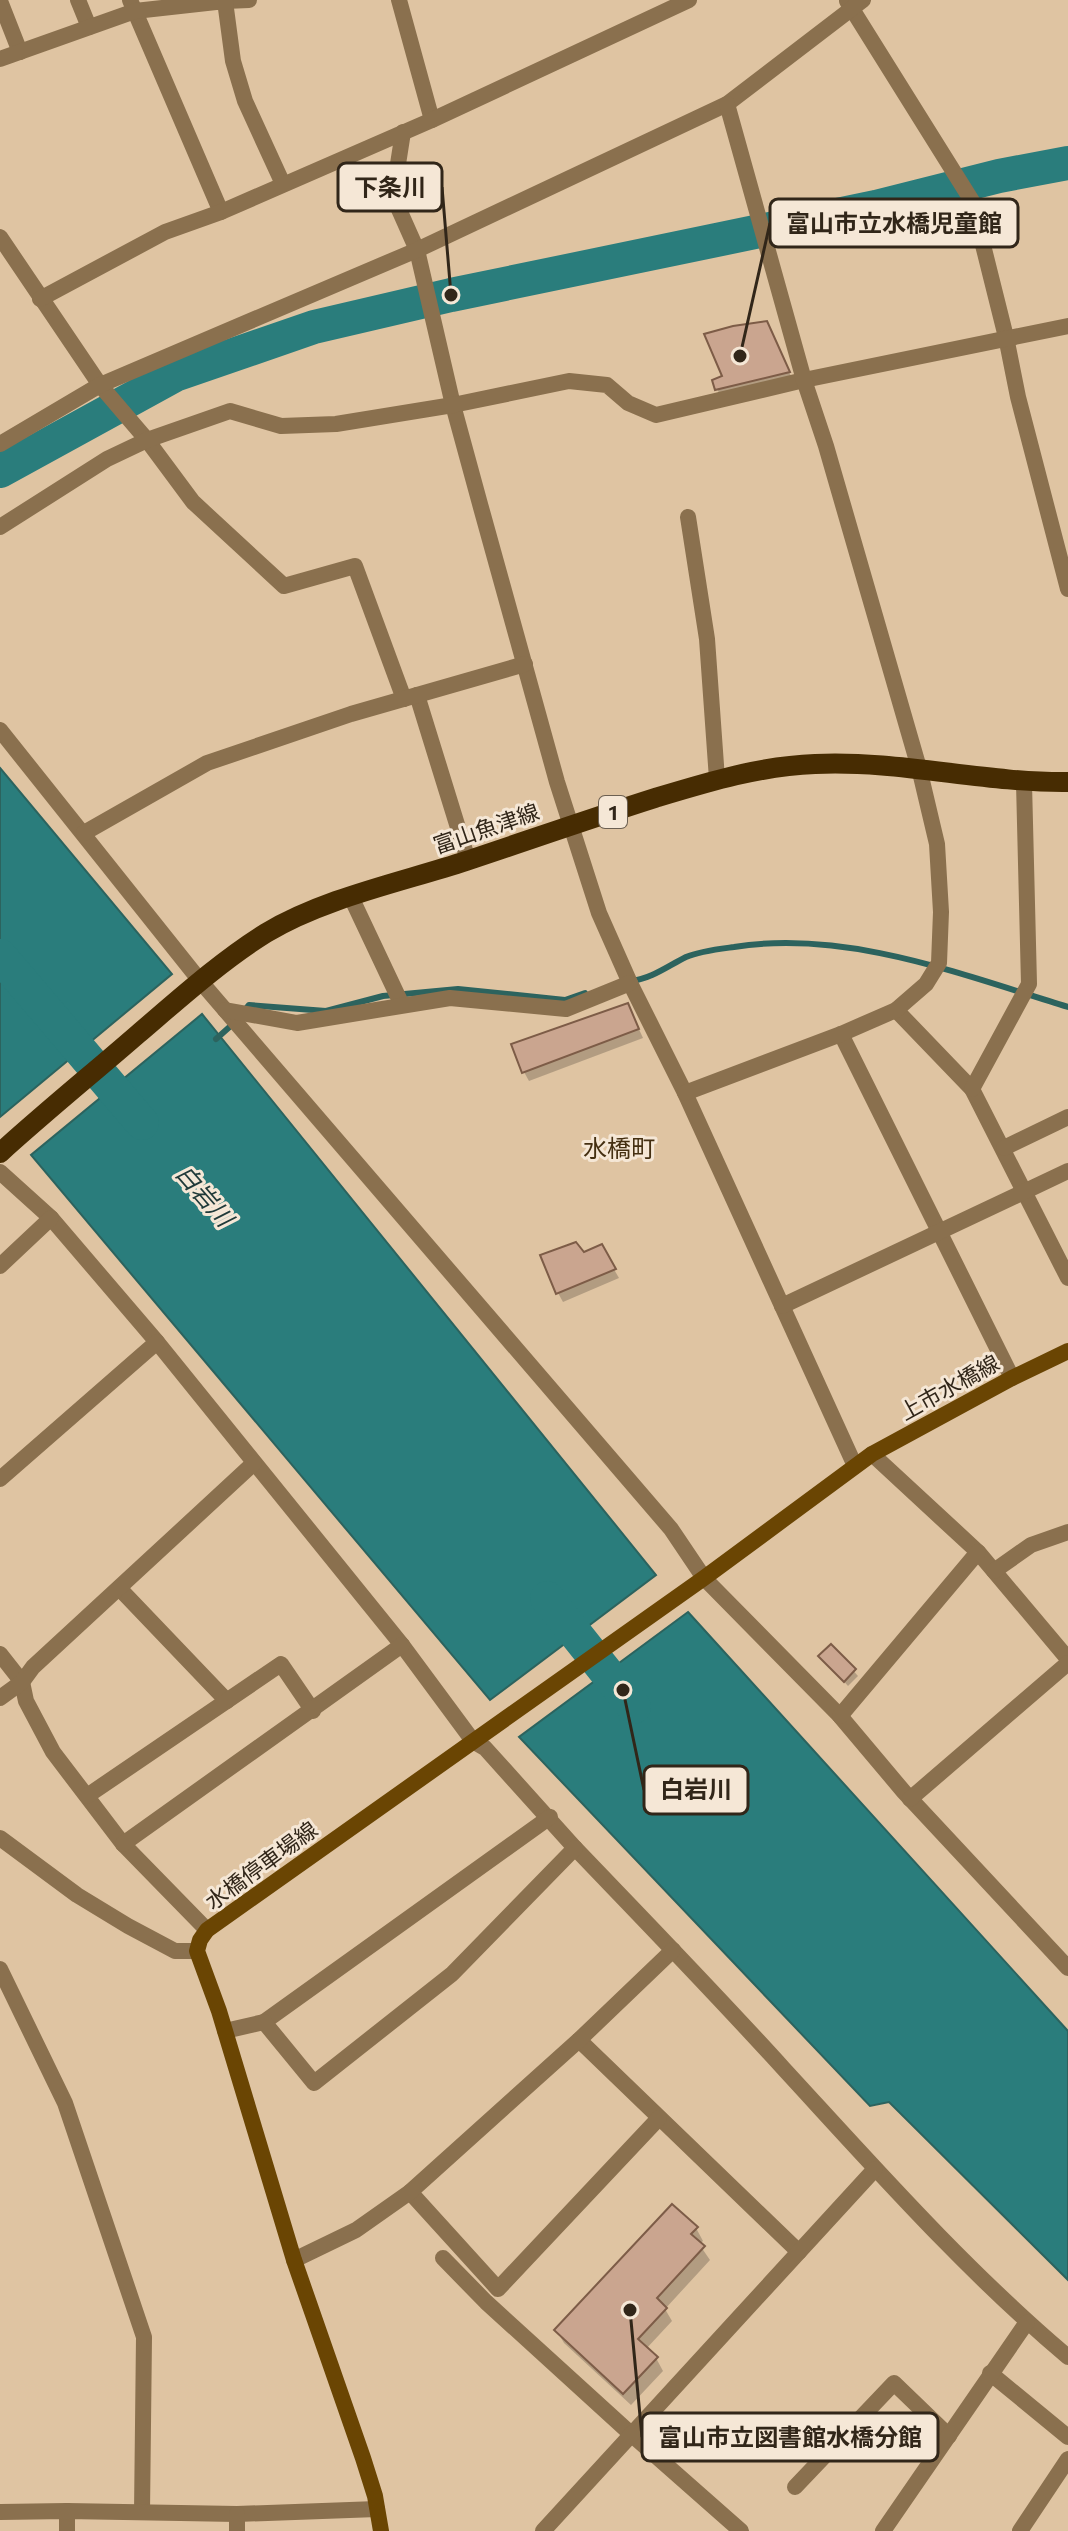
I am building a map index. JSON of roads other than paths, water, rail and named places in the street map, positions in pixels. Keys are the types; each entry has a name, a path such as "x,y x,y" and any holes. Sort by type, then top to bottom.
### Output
{"main road":[{"name":"富山魚津線","path":"2,1150 196,986 264,934 287,921 351,897 717,779 759,770 812,764 919,768 1024,783 1068,782"},
{"name":"上市水橋線","path":"855,1466 1012,1378 1068,1351"},
{"name":"水橋停車場線","path":"197,1951 207,1930 855,1466"},
{"path":"197,1951 225,2031 294,2260 363,2458 381,2531"}],"street":[{"path":"78,0 89,27"},
{"path":"0,59 89,27 132,6 249,0"},
{"path":"399,0 432,120"},
{"path":"40,299 165,232 221,212 432,120 689,0"},
{"path":"0,1 20,52"},
{"path":"225,1 233,61 245,101 283,184"},
{"path":"0,444 105,389 417,250 727,104 854,2 972,201 1018,397 1068,589"},
{"path":"132,6 221,212"},
{"path":"685,1093 896,1010 926,984 939,963 941,912 937,844 919,768 804,380 727,104"},
{"path":"403,132 393,196 417,250 453,405 571,825 599,913 685,1093 855,1466"},
{"path":"0,237 105,389 193,502 284,586 355,566 411,697 468,860"},
{"path":"0,527 107,459 147,440 230,411 281,426 336,424 453,405 569,381 607,385 628,403 656,415 804,380 1068,326"},
{"path":"688,517 707,639 717,779"},
{"path":"84,833 207,763 351,714 525,664"},
{"path":"0,730 84,833 196,986 225,1010 671,1529 697,1582 840,1716 910,1799 1068,1968"},
{"path":"972,1089 1029,984 1024,783"},
{"path":"351,897 402,1005"},
{"path":"225,1010 297,1023 450,998 566,1009 630,983"},
{"path":"896,1010 972,1089 1068,1278"},
{"path":"841,1034 1012,1378"},
{"path":"1004,1148 1068,1117"},
{"path":"782,1306 940,1233 1024,1189 1068,1171"},
{"path":"0,1172 51,1218 157,1342 402,1645 473,1741 485,1748 550,1817 575,1848 958,2257 1068,2357"},
{"path":"0,1266 51,1218"},
{"path":"0,1479 157,1342"},
{"path":"872,1454 978,1552 1068,1661 910,1799"},
{"path":"0,1698 22,1682 33,1667 254,1463"},
{"path":"994,1571 1031,1545 1068,1532"},
{"path":"840,1716 978,1552"},
{"path":"119,1588 227,1701"},
{"path":"123,1844 402,1645"},
{"path":"0,1654 22,1682 26,1701 53,1752 123,1844 207,1930"},
{"path":"87,1796 281,1664 313,1711"},
{"path":"225,2031 264,2022 550,1817"},
{"path":"0,1838 77,1895 128,1926 175,1951 197,1951"},
{"path":"264,2022 314,2083 452,1974 575,1848"},
{"path":"294,2260 356,2230 410,2192 579,2040 673,1950"},
{"path":"0,1969 65,2103 144,2337 142,2512"},
{"path":"579,2040 799,2252"},
{"path":"492,2296 659,2118"},
{"path":"543,2531 875,2169"},
{"path":"410,2192 492,2296 631,2434 741,2531"},
{"path":"443,2258 492,2296"},
{"path":"883,2531 1027,2322"},
{"path":"990,2373 1068,2437"},
{"path":"795,2487 894,2383 949,2436"},
{"path":"1020,2531 1068,2459"},
{"path":"0,2512 142,2512 237,2523 377,2509"},
{"path":"67,2511 67,2531"}],"water":[{"path":"0,768 172,974 0,1117"},
{"path":"202,1014 656,1575 490,1700 31,1155"},
{"path":"688,1612 1068,2031 1068,2280 889,2102 870,2106 519,1737"}],"waterway":[{"path":"0,471 175,375 314,327 1068,163"},
{"path":"631,981 710,950 776,943 819,944 904,958 1068,1007"},
{"path":"0,956 142,1123"},
{"path":"244,1011 249,1005 326,1011 383,996 458,989 565,1000 585,993"},
{"path":"216,1039 234,1023"},
{"name":"白岩川","path":"547,1598 634,1707"}],"place":[{"name":"下条川","path":"451,295"},
{"name":"富山市立水橋児童館","path":"740,356"},
{"name":"白岩川","path":"623,1690"},
{"name":"富山市立図書館水橋分館","path":"630,2310"}],"district":[{"name":"水橋町","path":"619,1147"}]}
